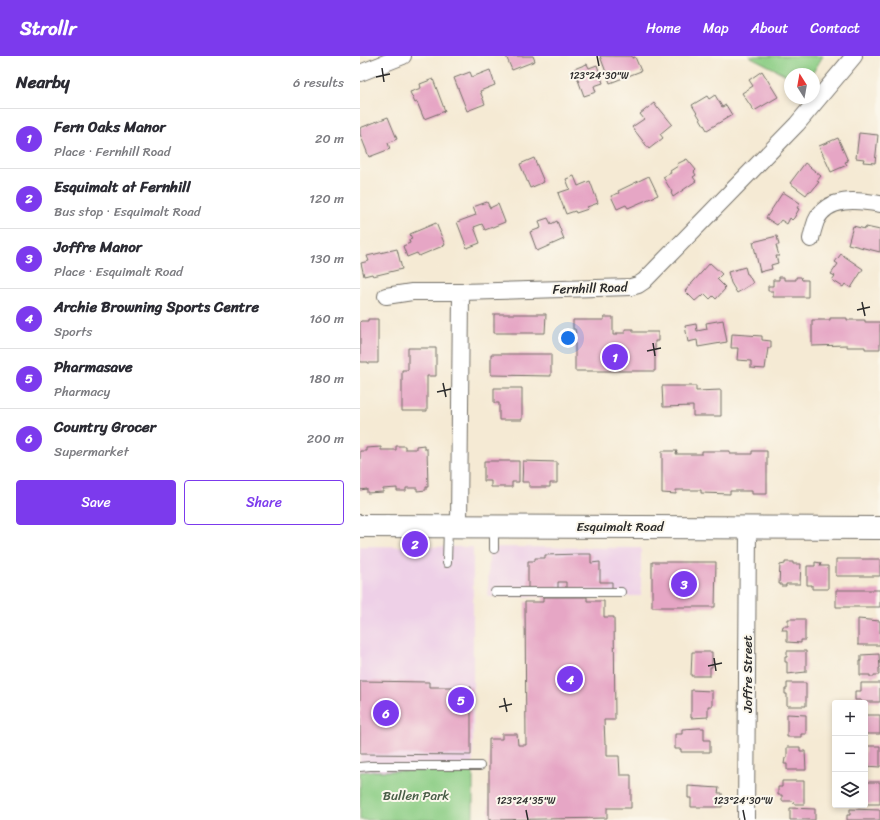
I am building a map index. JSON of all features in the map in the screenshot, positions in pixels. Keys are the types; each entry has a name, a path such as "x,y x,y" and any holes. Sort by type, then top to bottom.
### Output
{"main road":[{"name":"Esquimalt Road","path":"360,526 880,528"}],"street":[{"path":"360,73 403,56"},
{"name":"Fernhill Road","path":"386,296 412,292 461,292 638,285 644,281 797,124 854,56"},
{"path":"811,239 817,220 826,208 840,202 856,200 880,204"},
{"path":"453,526 461,292"},
{"name":"Joffre Street","path":"746,820 748,528"}],"lane":[{"path":"447,563 453,526"},
{"path":"494,526 494,549"},
{"path":"495,592 621,592"},
{"path":"360,768 370,766 480,766"}],"shaded area":[{"path":"360,546 473,547 473,771 360,772"},
{"path":"489,547 641,548 641,596 488,597"}],"green space":[{"path":"749,56 823,56 816,68 784,68 784,74"},
{"name":"Bullen Park","path":"473,771 473,820 360,820 360,772"}],"building":[{"path":"506,56 533,56 535,61 512,70"},
{"path":"600,56 635,57 641,71 610,83"},
{"path":"587,64 589,68 597,65 603,83 594,86 596,92 584,96 574,69"},
{"path":"490,70 495,85 480,91 485,104 467,111 454,78 470,72 472,77"},
{"path":"762,71 778,97 754,111 742,93 753,86 749,80"},
{"path":"433,79 445,111 424,119 417,102 415,103 410,92 421,88 420,84"},
{"path":"715,95 722,107 726,105 732,115 707,130 692,105 707,96 709,99"},
{"path":"654,103 672,124 660,134 663,138 649,149 632,127 644,119 640,114"},
{"path":"388,117 397,139 388,143 390,149 369,157 360,134 360,128"},
{"path":"859,133 878,135 875,163 863,162 864,159 856,158"},
{"path":"838,138 848,161 845,162 847,165 831,172 819,146"},
{"path":"534,158 544,182 530,188 520,164"},
{"path":"687,159 696,170 694,172 696,175 693,177 696,181 673,197 672,192 663,177 671,173 670,171 678,166 677,164"},
{"path":"805,163 821,176 817,181 819,182 811,192 809,191 806,195 790,183"},
{"path":"574,176 578,186 590,181 598,203 587,207 588,209 576,213 575,211 566,214 558,193 570,189 566,179"},
{"path":"649,176 658,195 628,208 626,205 617,209 611,196"},
{"path":"783,192 800,203 797,208 799,209 794,218 792,220 790,218 787,224 781,220 777,225 766,218"},
{"path":"487,202 490,208 498,204 505,222 485,230 482,224 474,227 480,243 467,248 457,222 476,215 473,207"},
{"path":"548,218 551,224 557,221 564,239 537,251 530,232 541,228 539,221"},
{"path":"436,223 445,245 419,256 417,253 407,257 403,246 410,243 409,240 412,239 410,234"},
{"path":"853,226 865,229 866,227 880,230 880,252 848,244"},
{"path":"777,236 779,245 776,245 779,256 776,256 778,263 771,265 772,269 760,272 753,242"},
{"path":"397,249 402,269 373,276 372,274 364,276 361,263 369,261 367,256"},
{"path":"841,254 863,269 851,288 845,284 843,287 832,280 835,276 831,274 838,264 835,262"},
{"path":"710,263 722,274 717,279 725,287 725,289 716,299 713,296 710,299 705,294 695,301 685,291"},
{"path":"745,267 747,274 753,283 737,293 731,283 728,272"},
{"path":"779,277 784,277 784,280 796,280 796,277 801,277 802,280 808,280 808,297 773,297 773,291 768,291 768,286 773,286 773,280 779,280"},
{"path":"494,314 546,314 545,333 494,333"},
{"path":"604,317 613,317 613,335 617,335 617,333 625,333 625,329 633,329 633,332 658,332 658,341 655,341 655,371 575,371 575,342 573,342 573,333 576,333 575,329 573,329 573,320 604,320"},
{"path":"830,318 847,318 847,320 880,322 880,349 847,347 847,345 812,346 812,320 830,320"},
{"path":"368,319 378,319 378,363 361,362 360,360 360,322 368,321"},
{"path":"723,320 727,342 698,347 697,340 688,342 685,326 696,324 697,331 707,329 706,323"},
{"path":"732,334 762,336 762,340 771,341 771,348 768,348 765,369 751,368 751,361 737,360 738,348 731,348"},
{"path":"408,348 436,348 436,376 427,376 427,411 402,411 402,370 408,370"},
{"path":"491,354 551,354 551,376 491,375"},
{"path":"662,386 696,386 696,391 721,390 721,416 693,416 693,406 663,407"},
{"path":"494,388 522,388 522,420 499,420 499,403 494,403"},
{"path":"424,445 424,449 427,449 428,487 426,487 426,490 417,491 417,488 406,488 406,491 397,491 397,488 383,489 383,492 367,493 367,489 360,490 360,451 366,451 366,448 381,447 381,450 396,450 396,446 405,446 405,449 416,449 416,446"},
{"path":"662,451 677,451 676,454 702,454 702,451 730,451 730,454 752,454 752,451 767,451 767,494 752,494 752,491 730,491 730,494 701,493 701,490 676,490 676,494 662,493"},
{"path":"484,461 519,461 519,482 512,482 512,487 491,487 491,481 484,481"},
{"path":"523,461 557,462 557,483 550,483 550,487 529,487 529,482 522,482"},
{"path":"591,554 591,563 600,562 600,582 612,582 612,589 566,589 566,582 558,582 558,588 528,588 528,561 535,561 535,558 545,558 545,555"},
{"path":"836,559 880,559 880,576 836,576"},
{"path":"652,562 716,562 715,607 652,607"},
{"path":"785,562 801,564 800,584 786,584 786,586 781,586 781,584 779,584 780,565 785,564"},
{"path":"815,562 821,563 820,566 828,566 828,589 812,589 812,585 807,585 807,566 815,566"},
{"path":"836,590 880,590 880,607 836,607"},
{"path":"543,597 587,597 587,601 604,601 604,617 614,617 615,720 604,720 605,744 607,744 607,756 619,756 620,775 631,775 631,808 607,808 607,818 489,820 489,739 502,739 502,734 517,734 518,745 526,745 525,602 543,602"},
{"path":"788,619 805,619 805,640 801,640 801,643 787,642 787,630 782,630 783,626 788,626"},
{"path":"858,619 880,621 880,645 858,645"},
{"path":"787,651 806,651 806,672 787,674 787,662 785,662 785,657 787,657"},
{"path":"692,652 712,652 712,667 710,667 710,676 691,676"},
{"path":"879,654 879,675 870,677 870,675 860,675 861,655"},
{"path":"360,681 429,682 429,687 471,687 471,755 360,754"},
{"path":"787,683 806,683 806,706 787,706 787,694 785,694 785,689 787,689"},
{"path":"861,683 880,683 880,702 855,700 855,691 861,691"},
{"path":"691,690 712,691 712,706 708,706 708,717 691,718"},
{"path":"787,714 806,715 806,734 801,734 801,737 787,737"},
{"path":"868,715 880,715 880,734 868,734"},
{"path":"704,728 704,740 710,740 710,752 681,752 681,749 675,749 675,734 682,734 682,729"},
{"path":"868,746 880,746 880,767 868,766"},
{"path":"787,747 800,747 800,751 805,751 806,770 787,770 787,764 784,764 785,758 787,758"},
{"path":"782,781 804,781 804,804 794,804 793,801 782,801 782,795 778,795 778,787 782,787"},
{"path":"868,782 880,782 880,804 868,804"},
{"path":"688,786 719,788 718,793 722,793 722,807 691,807 691,798 688,798"},
{"path":"790,808 815,809 815,820 790,820"},
{"path":"850,809 880,810 880,820 847,820 847,815 850,815"}],"place":[{"name":"Fern Oaks Manor","path":"615,357"},
{"name":"Esquimalt at Fernhill","path":"415,544"},
{"name":"Joffre Manor","path":"684,584"},
{"name":"Archie Browning Sports Centre","path":"570,679"},
{"name":"Pharmasave","path":"461,700"},
{"name":"Country Grocer","path":"386,713"}]}
